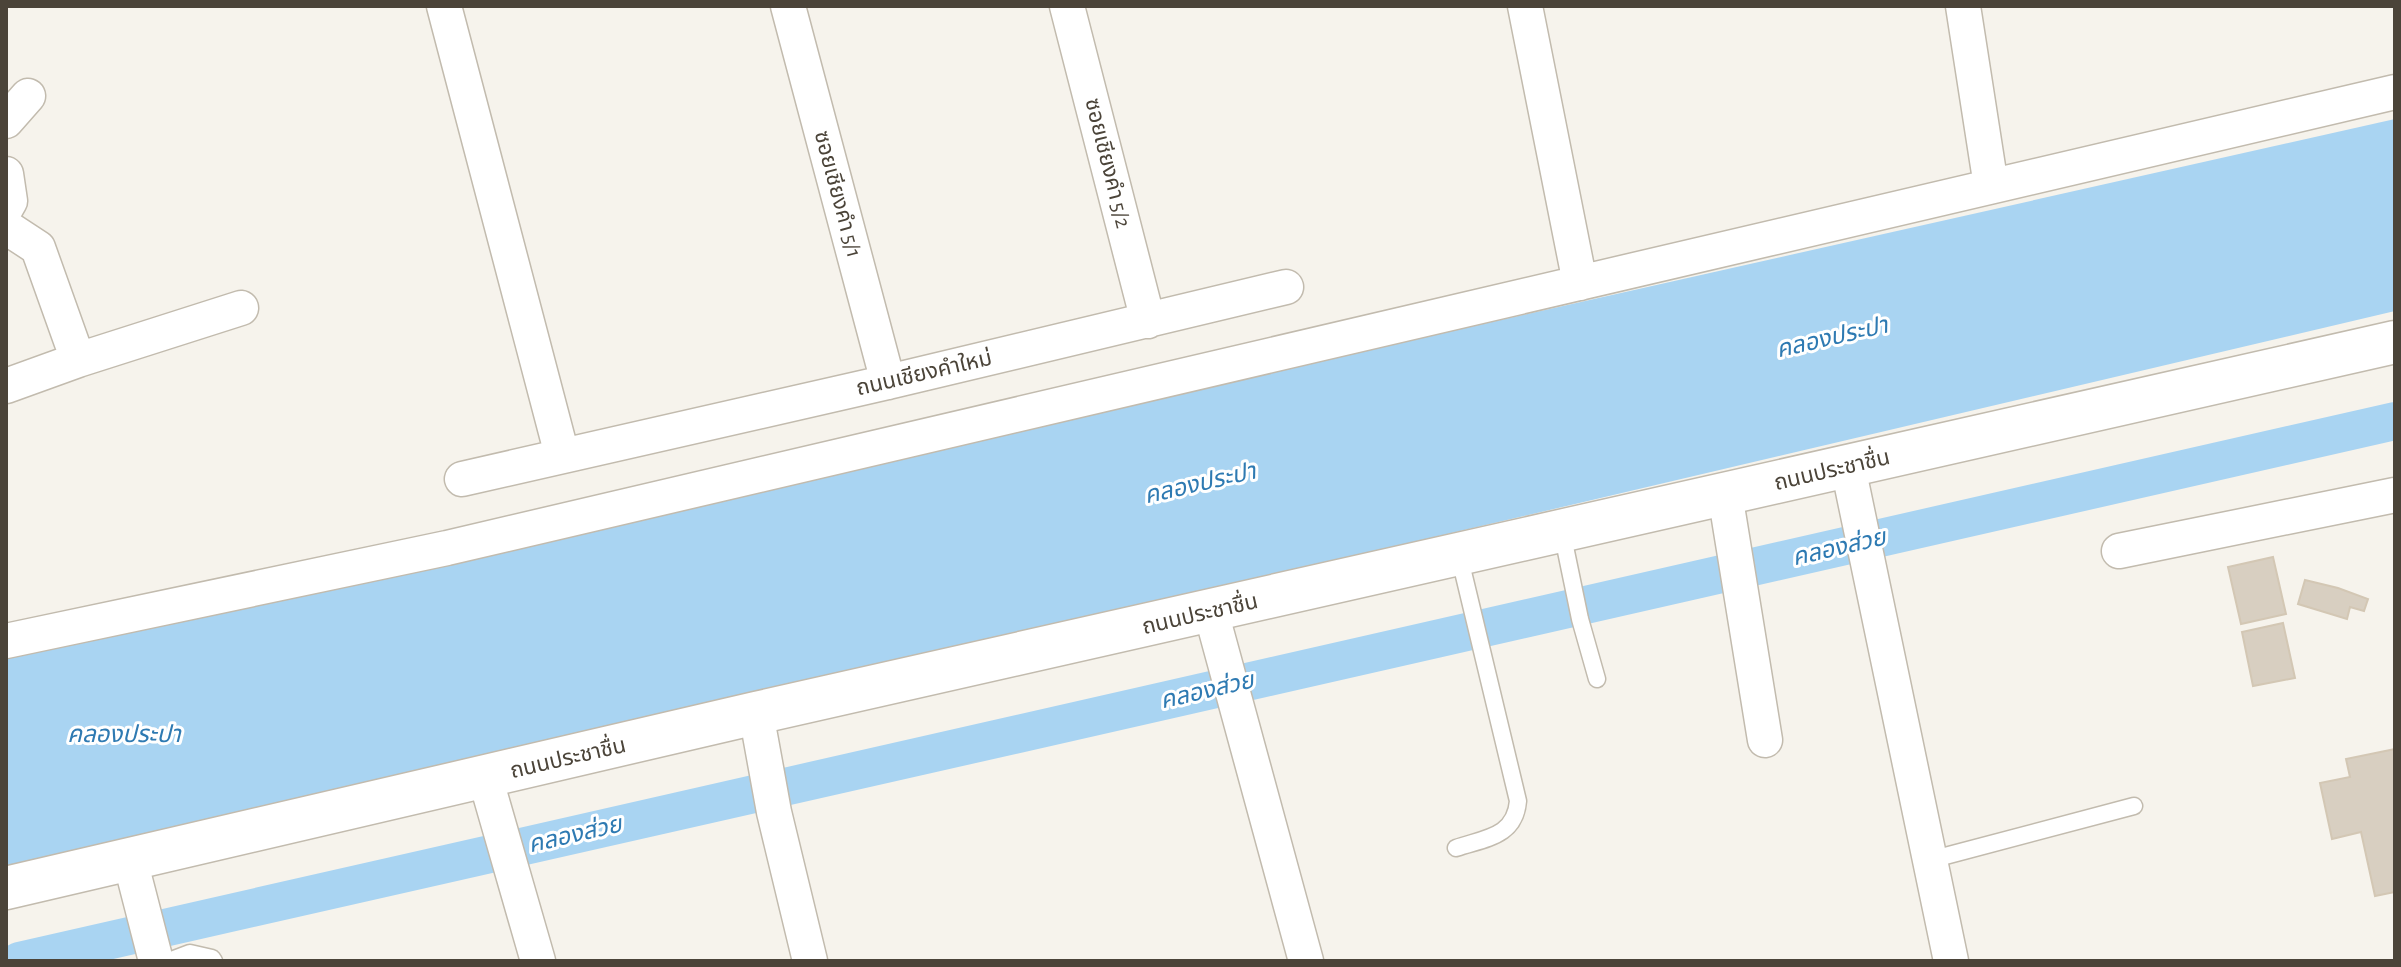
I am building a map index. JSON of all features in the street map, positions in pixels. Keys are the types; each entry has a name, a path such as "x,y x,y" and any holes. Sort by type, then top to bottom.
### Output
{"street":[{"path":"444,6 562,455"},
{"name":"ซอยเชียงคำ 5/1","path":"788,6 888,382"},
{"name":"ซอยเชียงคำ 5/2","path":"1067,6 1148,321"},
{"path":"1525,6 1580,283"},
{"path":"1963,6 1991,186"},
{"path":"6,641 447,548 2395,92"},
{"path":"6,121 28,96"},
{"path":"6,174 10,201 6,208"},
{"path":"6,227 38,248 78,360"},
{"name":"ถนนเชียงคำใหม่","path":"462,479 1286,287"},
{"path":"6,386 241,308"},
{"name":"ถนนประชาชื่น","path":"6,888 135,879 1463,573 1562,532 1728,514 1852,485 2395,342"},
{"path":"1852,485 1951,961"},
{"path":"2119,551 2395,495"},
{"path":"1728,514 1765,740"},
{"path":"1216,631 1306,961"},
{"path":"759,733 774,812 810,961"},
{"path":"490,795 538,961"},
{"path":"135,879 156,961"}],"lane":[{"path":"1562,532 1580,619 1597,679"},
{"path":"1456,848 1503,832 1516,818 1518,801 1463,573"},
{"path":"1930,860 2134,806"},
{"path":"169,961 190,953 214,961"}],"water":[{"name":"คลองประปา","path":"2395,119 2395,311 1129,609 6,868 6,656"}],"building":[{"path":"2273,557 2286,614 2241,624 2228,567"},
{"path":"2305,580 2368,599 2364,611 2350,607 2347,619 2298,604"},
{"path":"2283,623 2295,678 2253,686 2242,632"},
{"path":"2395,749 2395,892 2375,896 2361,832 2332,839 2320,783 2350,777 2346,759"}],"waterway":[{"name":"คลองส่วย","path":"19,961 2395,421"}]}
